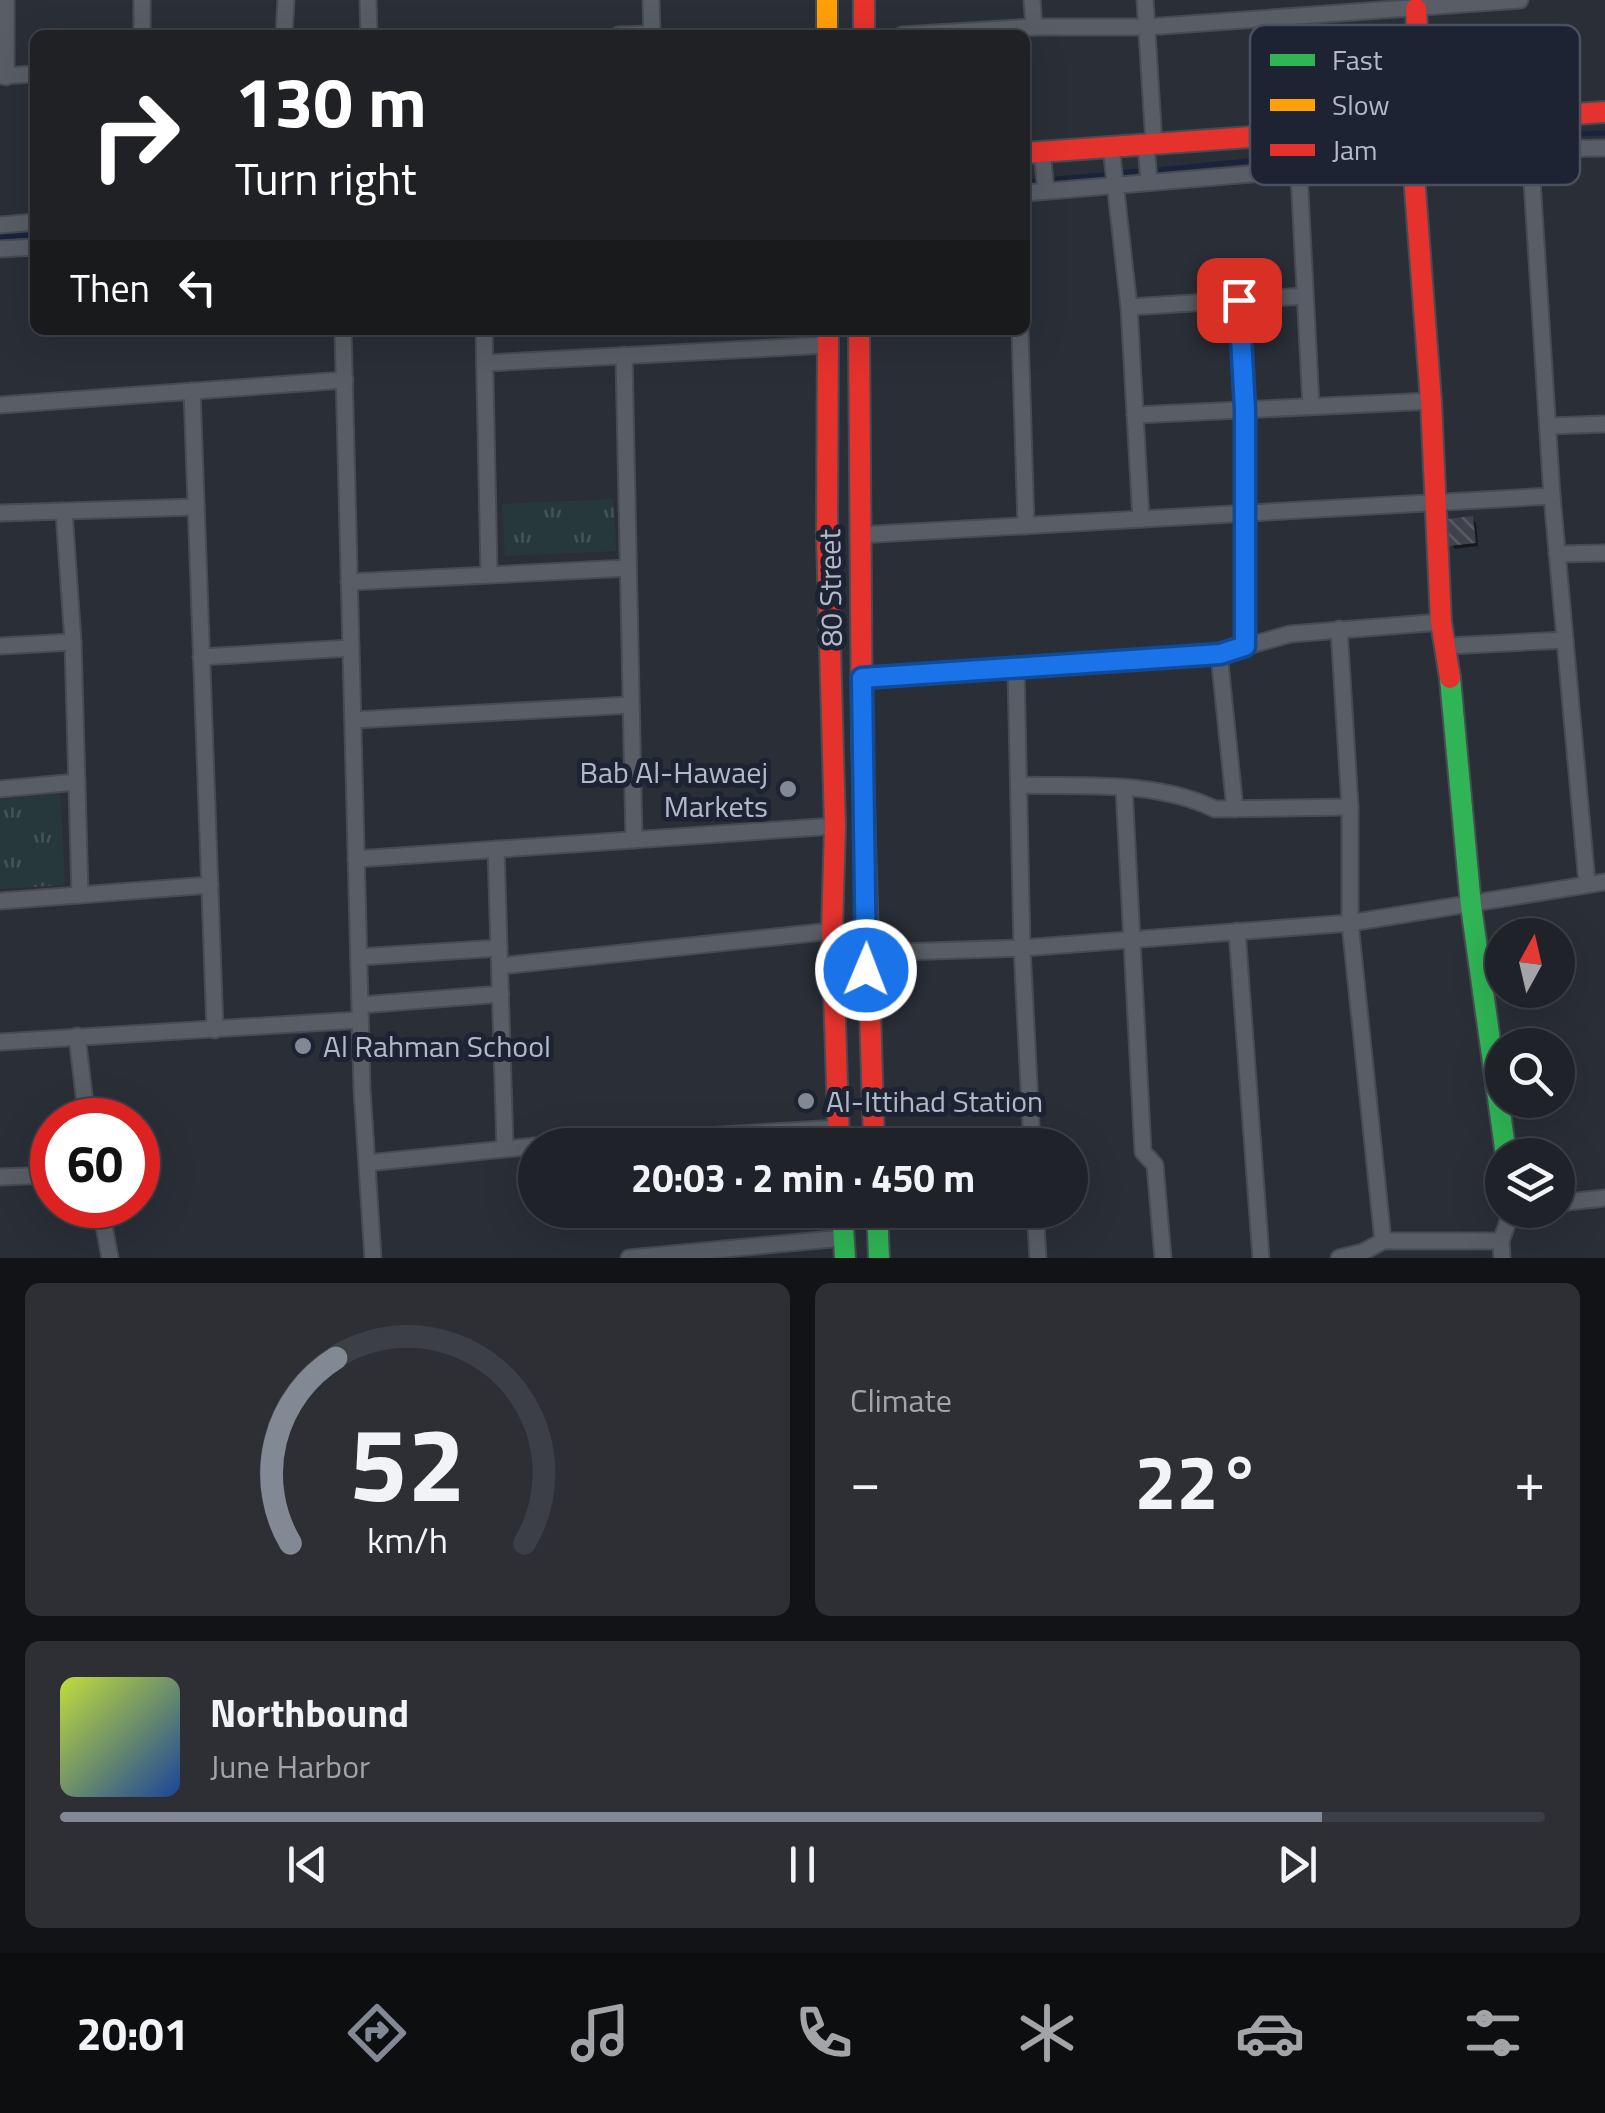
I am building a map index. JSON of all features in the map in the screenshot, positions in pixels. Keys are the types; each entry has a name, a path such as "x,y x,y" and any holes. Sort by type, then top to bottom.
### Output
{"main road":[{"path":"827,0 827,30"},
{"path":"864,0 864,30"},
{"path":"1416,9 1417,25"},
{"path":"1580,114 1605,112"},
{"path":"1033,152 1250,137"},
{"path":"1415,185 1431,401 1441,622 1447,646 1471,906 1504,1138"},
{"name":"80 Street","path":"859,335 858,535 873,1128"},
{"name":"80 Street","path":"828,337 826,536 836,826 832,931 839,1128"},
{"path":"878,1228 879,1258"}],"street":[{"path":"6,0 3,76 30,74"},
{"path":"142,0 142,30"},
{"path":"284,30 286,0"},
{"path":"368,0 369,30"},
{"path":"651,0 652,30"},
{"path":"1032,0 1034,27"},
{"path":"1145,0 1148,181"},
{"path":"1269,0 1271,18"},
{"path":"984,30 1147,27 1271,18 1361,6 1416,9 1446,2 1520,0"},
{"path":"1583,114 1605,123"},
{"path":"1111,147 1129,307 1140,519"},
{"path":"1033,152 1046,191"},
{"path":"1030,193 1250,174"},
{"path":"1300,185 1311,406"},
{"path":"1532,185 1552,496 1586,884"},
{"path":"0,224 30,222"},
{"path":"0,249 30,247"},
{"path":"1129,307 1305,296"},
{"path":"1239,300 1245,410 1245,646"},
{"path":"343,335 360,1012 373,1258"},
{"path":"484,335 489,574"},
{"path":"1020,335 1026,526"},
{"path":"486,363 828,337"},
{"path":"624,355 634,840"},
{"path":"0,405 344,380"},
{"path":"192,390 215,1030"},
{"path":"1135,414 1431,401"},
{"path":"1548,426 1605,424"},
{"path":"858,535 1552,496"},
{"path":"0,513 196,507"},
{"path":"64,512 73,642 80,895"},
{"path":"1557,554 1605,553"},
{"path":"350,582 628,568"},
{"path":"862,678 1220,654 1290,634 1441,622"},
{"path":"1339,629 1350,807 1350,923 1383,1240"},
{"path":"1447,646 1565,640"},
{"path":"0,646 73,642"},
{"path":"202,657 351,648"},
{"path":"1220,654 1234,809"},
{"path":"1016,670 1022,948 1031,1128"},
{"path":"353,720 631,705"},
{"path":"0,789 77,782"},
{"path":"1020,785 1154,790 1215,808 1350,807"},
{"path":"1124,788 1143,1152 1155,1165 1163,1258"},
{"path":"356,858 836,826"},
{"path":"496,849 505,1148"},
{"path":"868,953 1022,948 1350,923 1605,882"},
{"path":"0,901 210,885"},
{"path":"500,966 832,931"},
{"path":"1237,932 1261,1258"},
{"path":"359,957 499,948"},
{"path":"0,1042 215,1030 500,994"},
{"path":"78,1036 85,1098"},
{"path":"367,1163 518,1147"},
{"path":"0,1177 30,1176"},
{"path":"1575,1201 1605,1198"},
{"path":"104,1228 110,1258"},
{"path":"1036,1228 1038,1258"},
{"path":"1502,1258 1501,1240 1505,1228"},
{"path":"1339,1258 1364,1255 1383,1240 1501,1240"},
{"path":"630,1258 844,1248"}],"green space":[{"path":"613,499 616,551 505,556 502,504"},
{"path":"60,793 65,885 0,889 0,800"}],"building":[{"path":"1473,516 1476,543 1449,546 1446,519"}],"waterway":[{"path":"1580,134 1604,133"},
{"path":"1158,170 1250,161"},
{"path":"1120,173 1136,171"},
{"path":"1055,179 1104,175"},
{"path":"1030,182 1036,181"},
{"path":"0,237 30,235"}],"traffic: fast":[{"path":"1450,678 1471,906 1504,1138"},
{"path":"843,1228 845,1258"},
{"path":"878,1228 879,1258"}],"traffic: slow":[{"path":"827,0 827,30"}],"traffic: jam":[{"path":"864,0 864,30"},
{"path":"1416,9 1417,25"},
{"path":"1580,114 1605,112"},
{"path":"1030,153 1250,137"},
{"path":"1415,185 1431,401 1441,622 1450,678"},
{"path":"828,335 827,536 835,826 832,931 838,1128"},
{"path":"859,335 862,738 873,1128"}],"place":[{"name":"Bab Al-Hawaej Markets","path":"788,789"},
{"name":"Al Rahman School","path":"303,1046"},
{"name":"Al-Ittihad Station","path":"806,1101"}],"route":[{"path":"866,970 862,678 1220,654 1245,646 1245,410 1239,300"}]}
